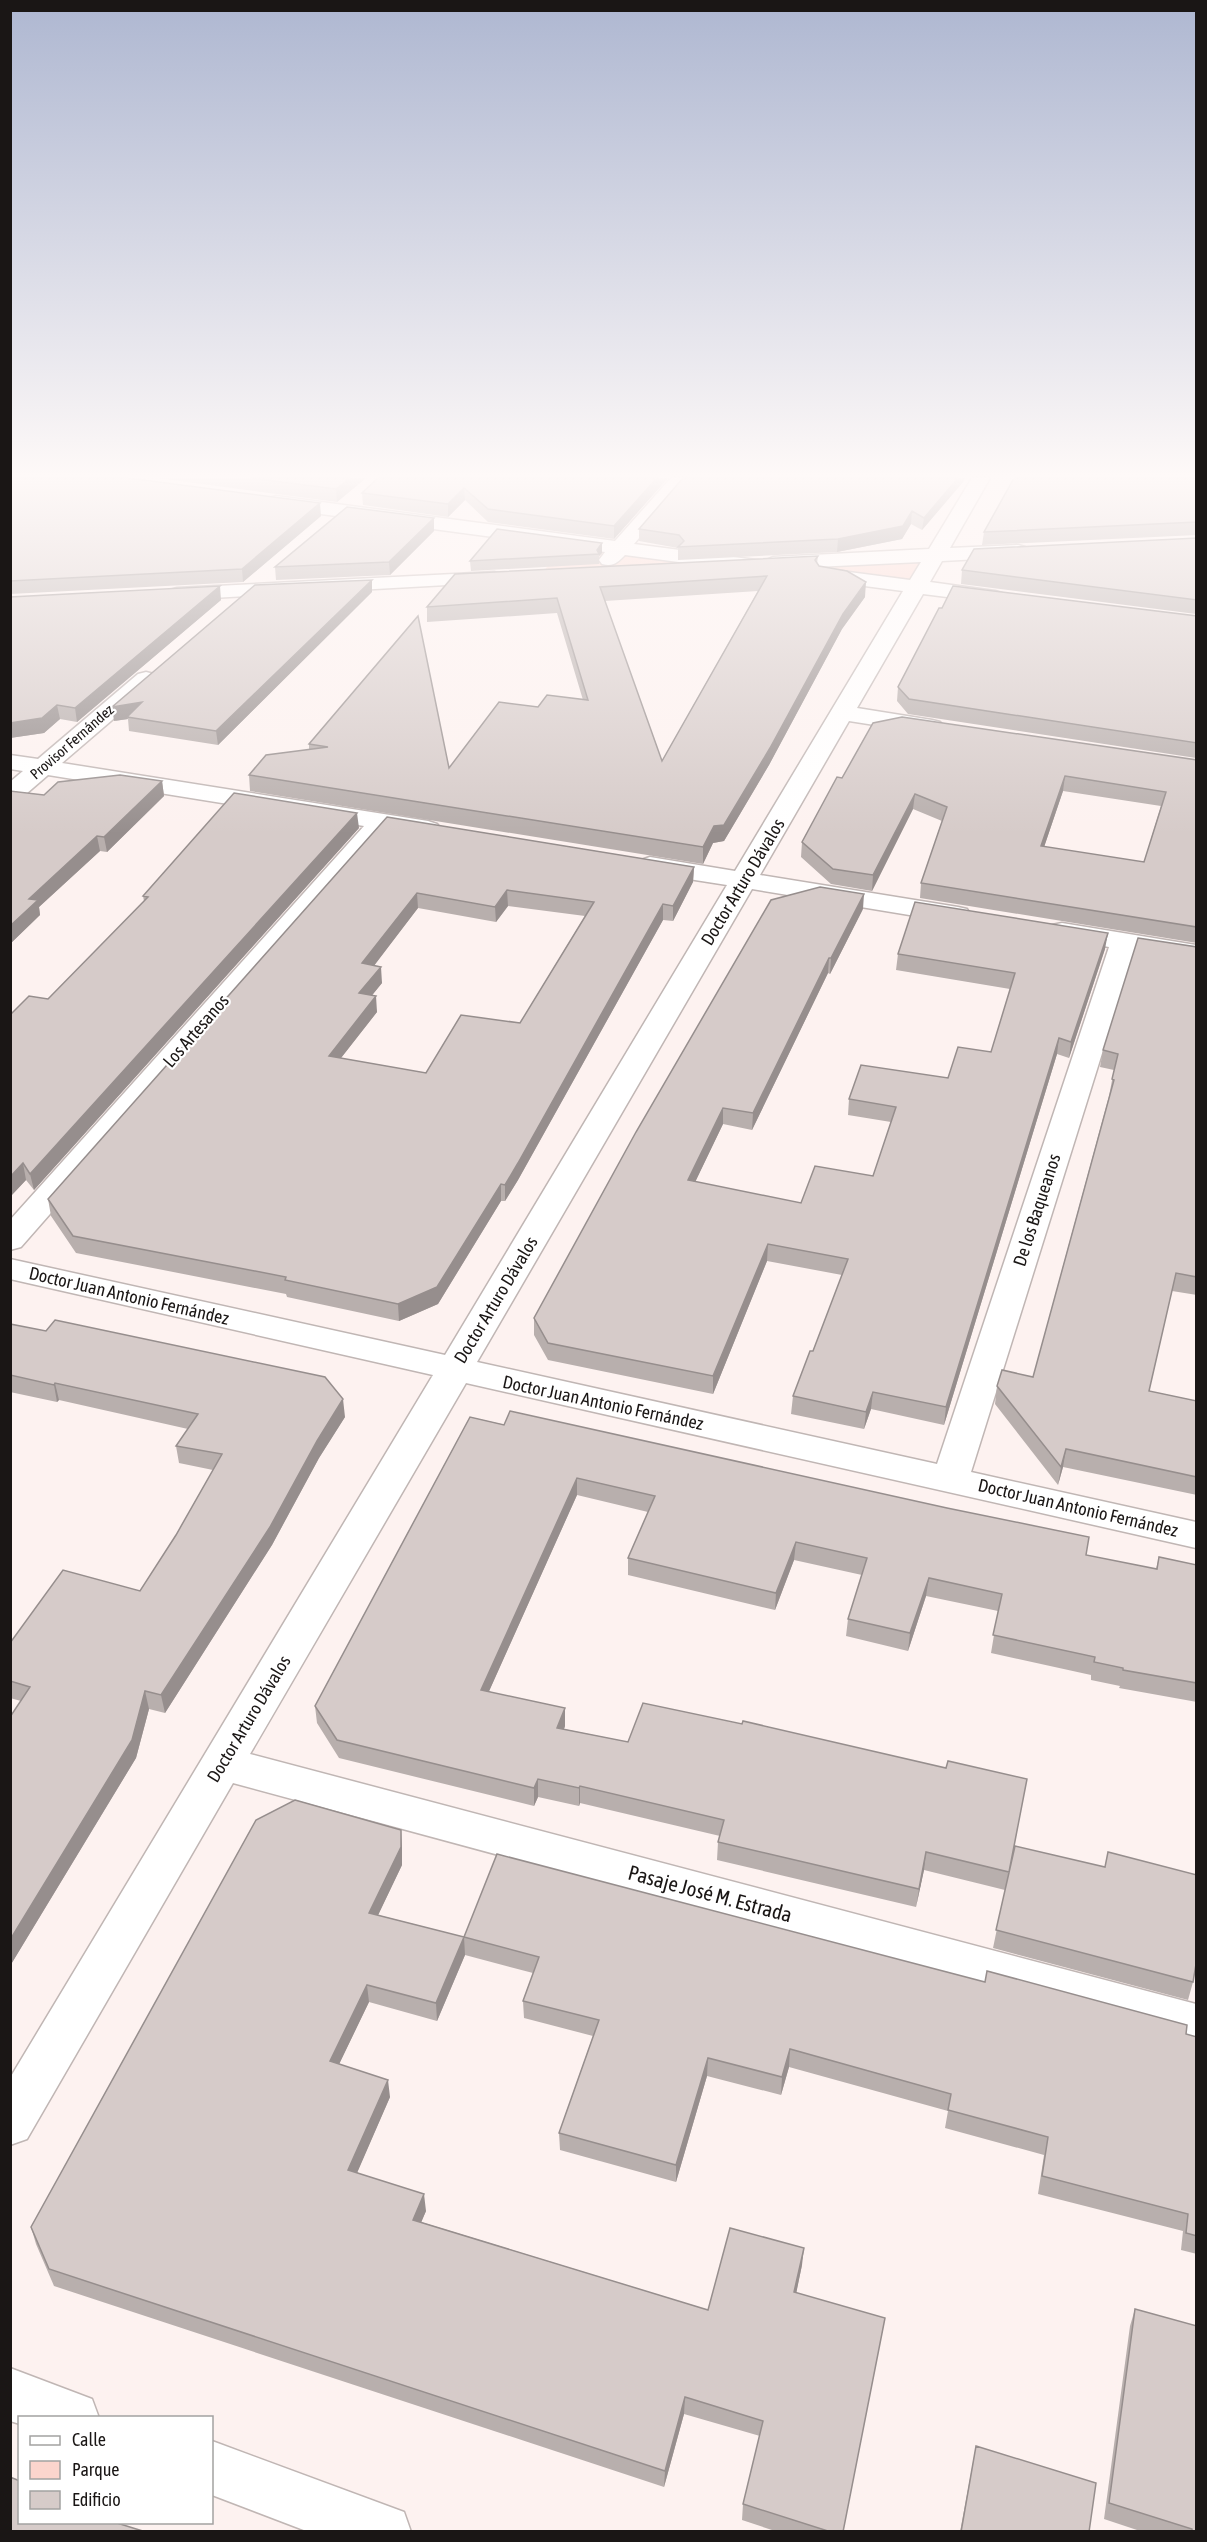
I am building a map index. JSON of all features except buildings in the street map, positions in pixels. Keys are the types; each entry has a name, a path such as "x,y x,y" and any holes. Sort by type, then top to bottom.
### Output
{"street":[{"path":"223,613 242,597"},
{"name":"Doctor Arturo Dávalos","path":"10,2123 911,597"},
{"path":"992,597 1010,599"},
{"name":"Provisor Fernández","path":"10,795 160,667"},
{"path":"842,713 949,729"},
{"path":"10,762 451,833"},
{"name":"Los Artesanos","path":"10,1240 381,822"},
{"path":"627,862 986,919"},
{"path":"1043,928 1197,953"},
{"name":"De los Baqueanos","path":"950,1479 1124,941"},
{"name":"Doctor Juan Antonio Fernández","path":"10,1269 1197,1535"},
{"name":"Pasaje José M. Estrada","path":"223,1764 1197,2024"},
{"path":"10,2394 68,2416"},
{"path":"213,2468 384,2532"}]}
